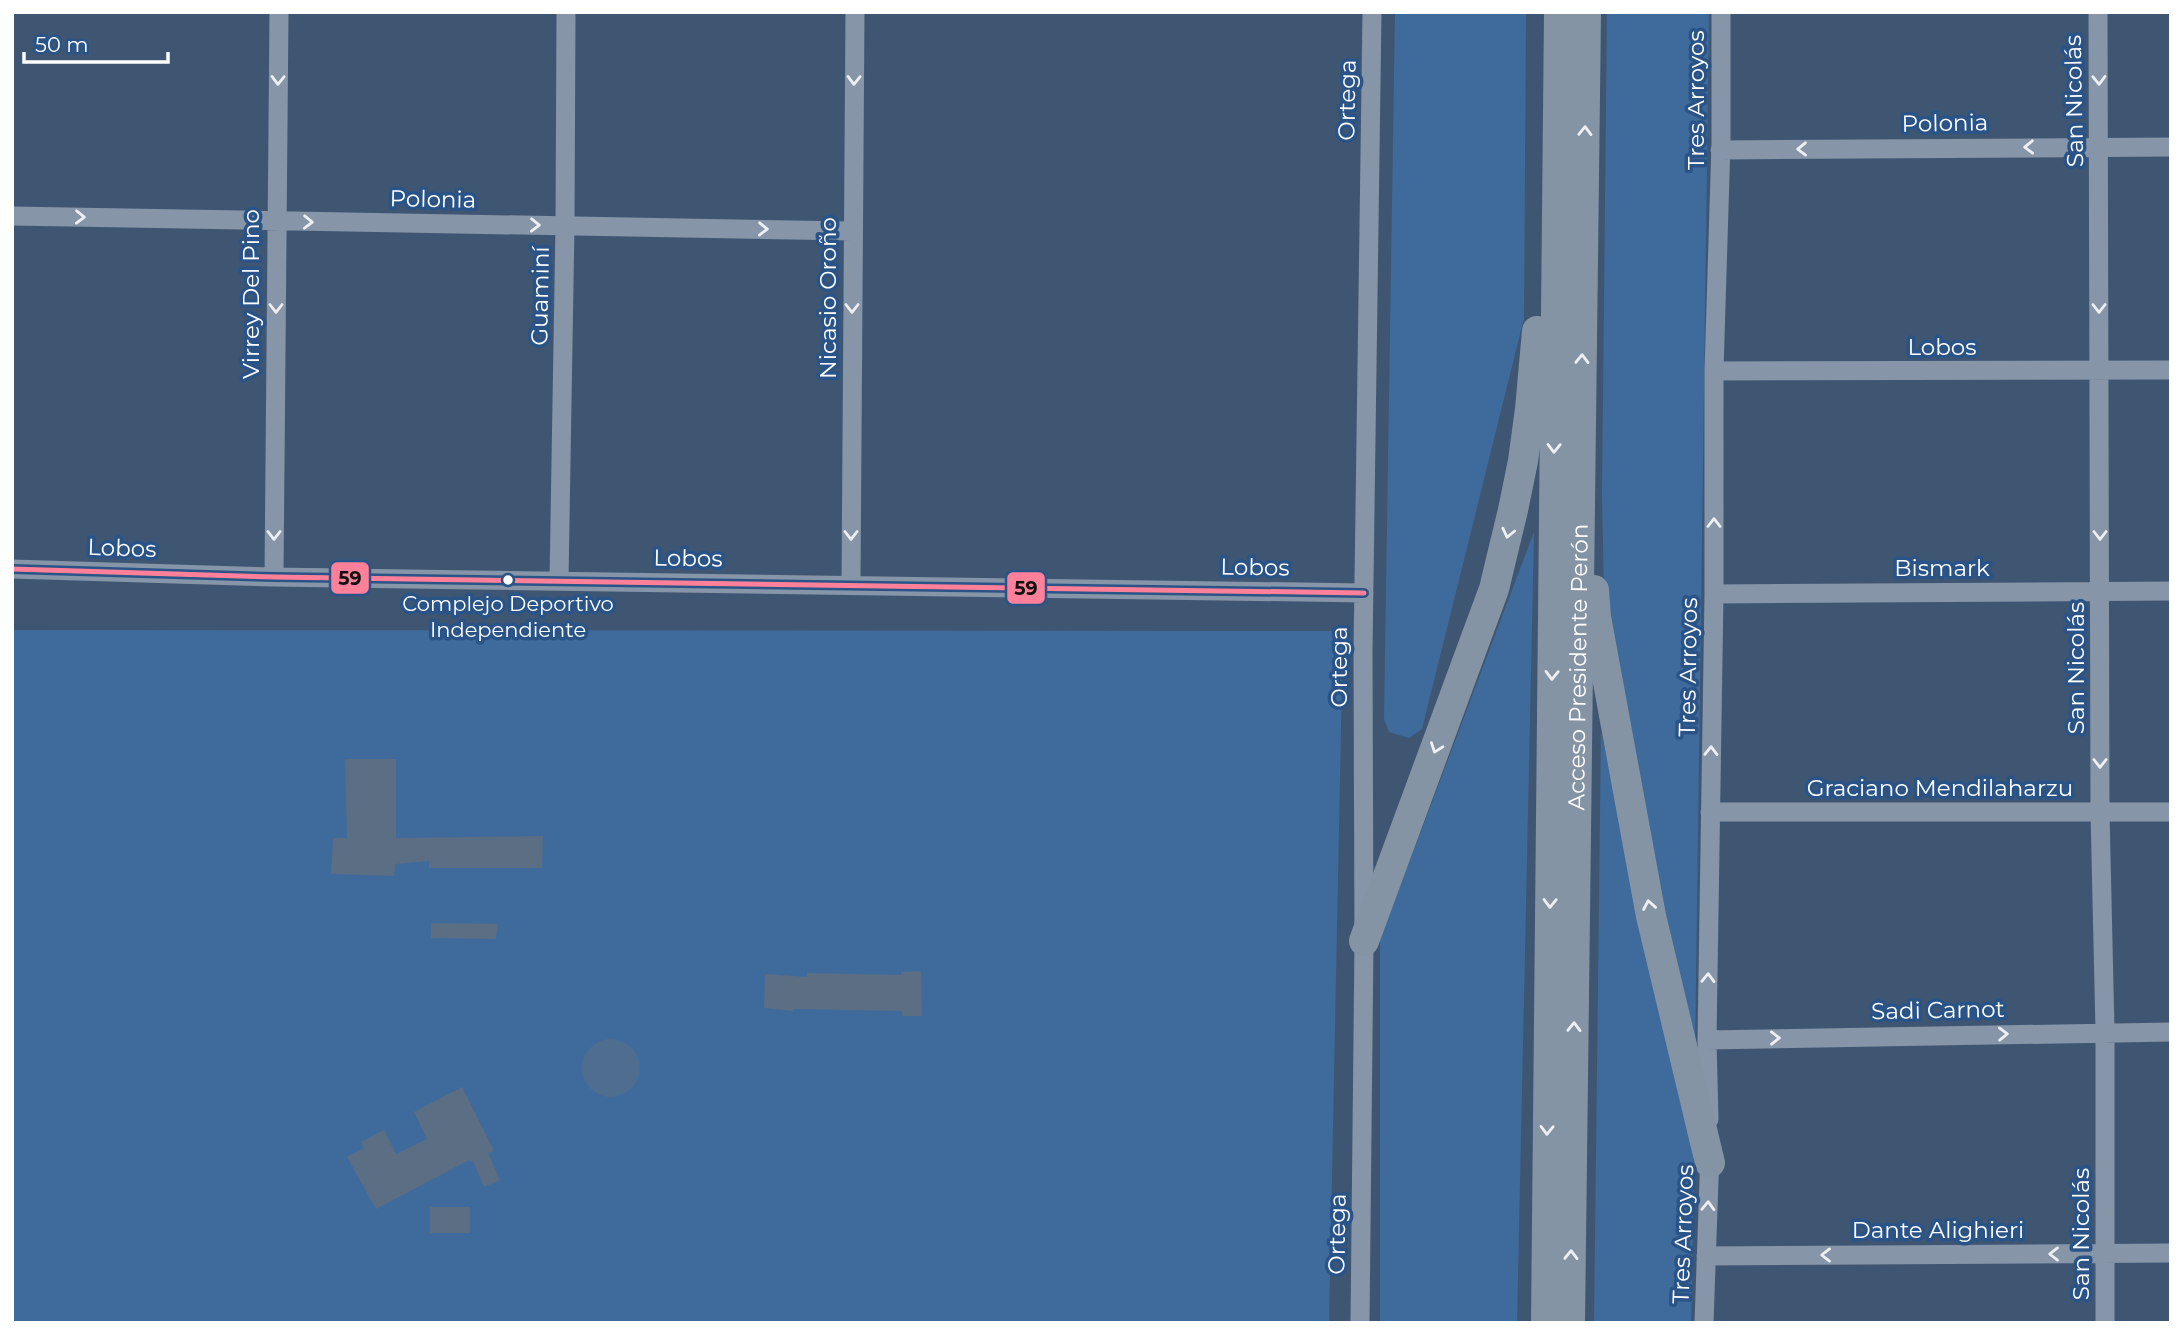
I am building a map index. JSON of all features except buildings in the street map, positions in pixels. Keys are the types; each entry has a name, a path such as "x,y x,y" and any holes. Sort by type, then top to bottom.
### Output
{"highway":[{"name":"Acceso Presidente Perón","path":"1546,1323 1559,12"},
{"name":"Acceso Presidente Perón","path":"1570,1323 1587,12"},
{"path":"1364,941 1494,589 1513,510 1531,409 1542,209 1557,150"},
{"path":"1581,391 1592,501 1596,617 1651,916 1710,1163"}],"street":[{"name":"Virrey Del Pino","path":"274,577 279,12"},
{"name":"Guaminí","path":"559,581 566,12"},
{"name":"Nicasio Oroño","path":"851,584 855,12"},
{"name":"Ortega","path":"1360,1323 1364,593 1372,12"},
{"name":"Tres Arroyos","path":"1704,1323 1710,1163 1707,1040 1714,594 1714,371 1721,12"},
{"name":"San Nicolás","path":"2098,12 2100,812 2105,1031 2105,1323"},
{"name":"Polonia","path":"1720,150 2171,147"},
{"name":"Polonia","path":"12,216 852,231"},
{"name":"Lobos","path":"1714,371 2171,370"},
{"name":"Lobos","path":"12,569 274,577 1364,593"},
{"name":"Bismark","path":"1714,594 2171,591"},
{"name":"Graciano Mendilaharzu","path":"1710,812 2171,812"},
{"name":"Sadi Carnot","path":"1707,1040 2105,1031 2171,1032"},
{"name":"Dante Alighieri","path":"1706,1256 2171,1253"}],"shaded area":[{"path":"1395,12 1526,12 1524,318 1422,729 1409,738 1389,732 1384,719"},
{"path":"1607,12 1709,12 1695,1057 1674,1000 1604,596 1602,494"},
{"path":"1534,532 1517,1323 1380,1323 1380,940"},
{"path":"12,630 1343,631 1329,1323 12,1323"},
{"path":"1601,732 1687,1121 1694,1164 1691,1323 1594,1323"},
{"path":"605,1039 617,1039 632,1047 640,1062 640,1074 632,1089 617,1097 605,1097 590,1089 582,1074 582,1062 590,1047"}],"transit line":[{"name":"59","path":"12,569 274,577 1364,593"}],"place":[{"name":"Complejo Deportivo Independiente","path":"508,580"}]}
